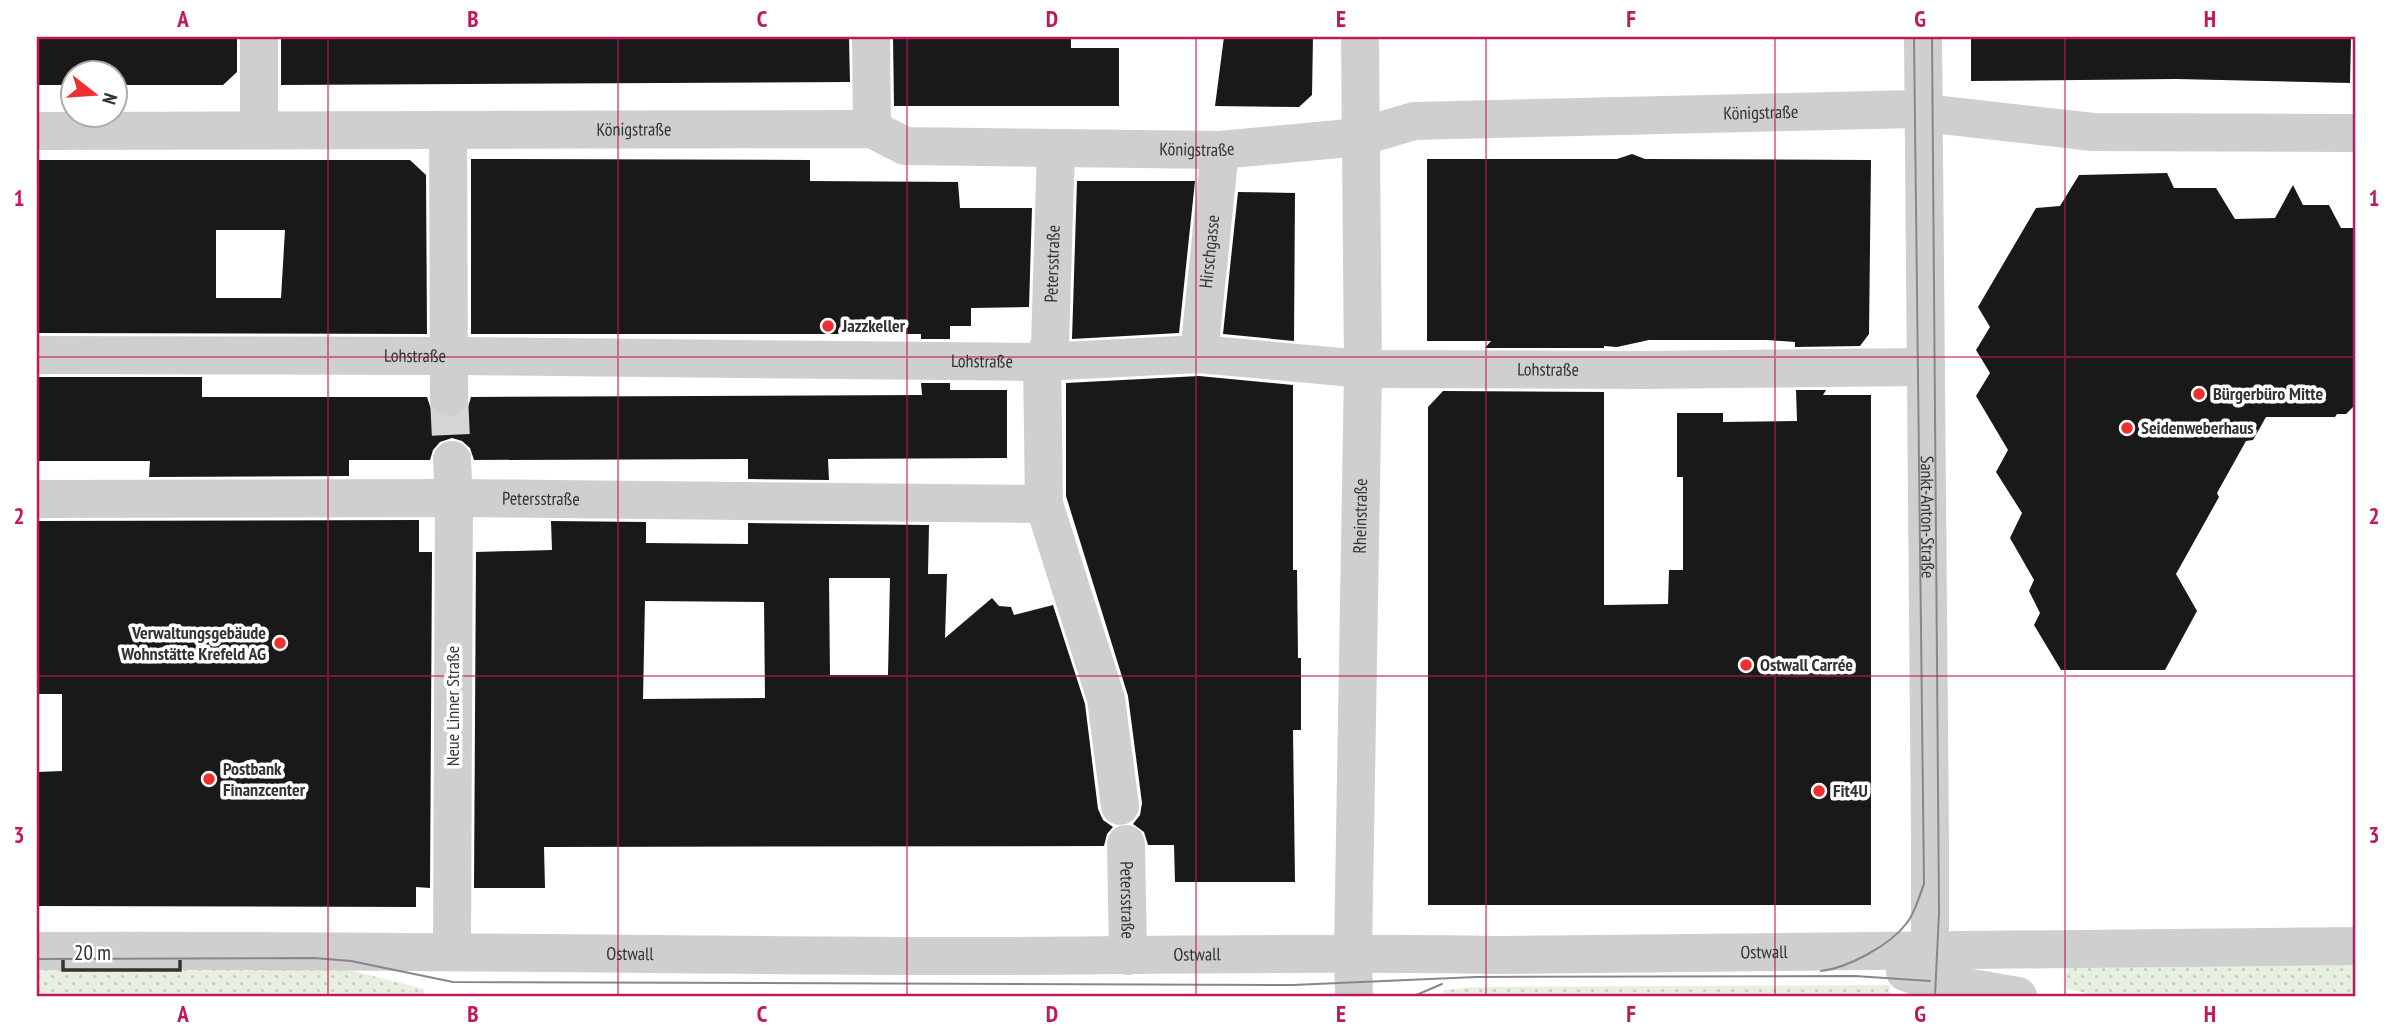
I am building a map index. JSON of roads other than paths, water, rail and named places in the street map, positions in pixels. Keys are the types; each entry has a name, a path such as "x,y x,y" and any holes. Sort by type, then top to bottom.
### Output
{"street":[{"path":"258,37 258,130"},
{"path":"871,37 872,129"},
{"name":"Rheinstraße","path":"1354,996 1363,369 1360,37"},
{"name":"Sankt-Anton-Straße","path":"1923,37 1930,976"},
{"name":"Königstraße","path":"37,131 872,129 905,146 1220,150 1360,137 1414,121 1915,109 1924,113 2093,132 2356,133"},
{"path":"448,130 449,397"},
{"name":"Petersstraße","path":"1056,148 1050,344 1042,362 1044,504 1106,699 1121,806"},
{"name":"Hirschgasse","path":"1199,354 1220,150"},
{"name":"Lohstraße","path":"37,355 1042,362 1199,354 1363,369 1644,370 1926,366"},
{"name":"Neue Linner Straße","path":"452,460 452,952"},
{"name":"Petersstraße","path":"37,499 454,498 1044,504"},
{"name":"Petersstraße","path":"1126,844 1128,956"},
{"name":"Ostwall","path":"37,951 247,949 684,955 1128,956 1353,952 1509,955 1847,951 1930,976 2356,946"},
{"path":"1930,976 2018,996"}],"tunnel":[{"path":"449,397 452,460"}],"tram line":[{"path":"1821,971 1856,960 1890,940 1909,920 1924,884 1914,37"},
{"path":"1932,37 1939,913 1935,996"},
{"path":"37,959 314,958 351,961 453,982 1293,985 1476,977 1855,976 1930,981"},
{"path":"1414,996 1442,984"}],"place":[{"name":"Jazzkeller","path":"828,326"},
{"name":"Bürgerbüro Mitte","path":"2199,394"},
{"name":"Seidenweberhaus","path":"2127,428"},
{"name":"Verwaltungsgebäude Wohnstätte Krefeld AG","path":"280,643"},
{"name":"Ostwall Carrée","path":"1746,665"},
{"name":"Postbank Finanzcenter","path":"209,779"},
{"name":"Fit4U","path":"1819,791"}]}
